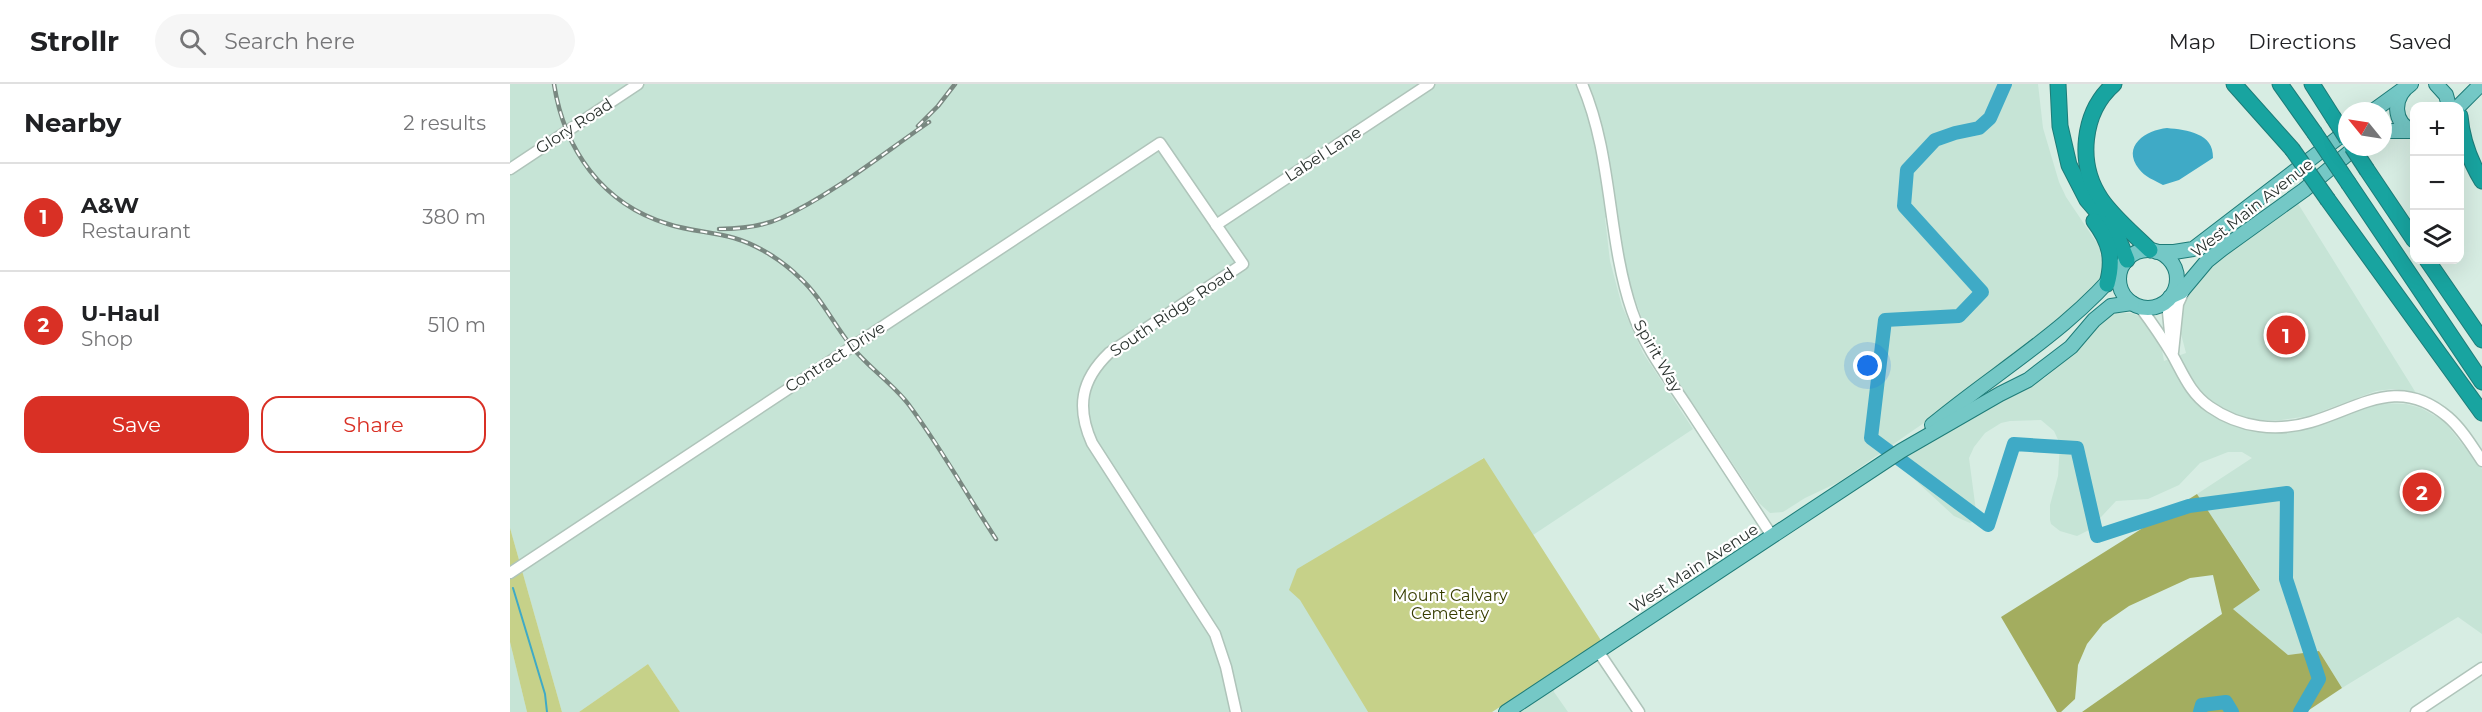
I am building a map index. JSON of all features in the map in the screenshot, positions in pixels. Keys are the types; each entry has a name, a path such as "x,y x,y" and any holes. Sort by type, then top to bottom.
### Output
{"highway":[{"path":"2058,84 2064,146 2082,202 2109,246 2111,269 2107,284"},
{"path":"2114,84 2097,105 2089,124 2086,141 2089,173 2102,201 2154,251"},
{"path":"2234,84 2292,149"},
{"path":"2249,84 2328,200 2482,413"},
{"path":"2280,84 2482,382"},
{"path":"2312,84 2338,125"},
{"path":"2321,84 2333,117"},
{"path":"2464,138 2473,165 2482,181"},
{"path":"2359,156 2410,233"},
{"path":"2464,165 2482,191"},
{"path":"2076,181 2087,200 2117,235 2126,261"},
{"path":"2430,264 2482,340"}],"main road":[{"path":"2436,84 2452,102"},
{"path":"2464,102 2481,84"},
{"path":"2385,102 2407,86"},
{"path":"2407,86 2397,103 2397,112 2399,120 2410,129"},
{"path":"2392,131 2410,132"},
{"name":"West Main Avenue","path":"2154,251 2182,252 2193,249 2338,138"},
{"name":"West Main Avenue","path":"2170,298 2181,292 2208,261 2222,249 2304,190 2344,156"},
{"path":"2141,251 2154,251 2172,263 2176,271 2175,289 2170,298 2156,307 2136,305 2125,297 2119,280 2126,261 2141,251"},
{"name":"West Main Avenue","path":"1900,451 1955,406 2078,313 2126,261"},
{"name":"West Main Avenue","path":"1506,712 1900,451 2028,380 2071,347 2094,320 2111,306 2136,305"}],"street":[{"name":"Glory Road","path":"510,169 638,84"},
{"name":"Label Lane","path":"1216,225 1429,84"},
{"name":"Spirit Way","path":"1582,84 1599,136 1620,269 1644,340 1773,536"},
{"name":"South Ridge Road","path":"1160,143 1243,264 1109,353 1097,365 1086,384 1082,407 1084,426 1092,443 1215,634 1226,667 1236,712"},
{"name":"Contract Drive","path":"510,573 1160,143"},
{"path":"2174,355 2178,304 2187,284"},
{"path":"2170,298 2169,327 2174,355"},
{"path":"2136,305 2174,355 2185,380 2199,398 2217,412 2248,424 2274,428 2298,426 2376,398 2400,397 2421,402 2440,411 2455,424 2482,461"},
{"path":"1598,651 1639,712"},
{"path":"2416,712 2482,668"}],"shaded area":[{"path":"510,84 2038,84 2043,128 2059,182 2066,197 2099,246 2105,276 2068,314 1941,411 1839,482 1805,498 1783,512 1770,513 1759,503 1670,369 1645,327 1628,279 1615,210 1605,218 1610,261 1622,306 1643,353 1693,429 1533,535 1483,458 1301,600 1368,712 680,712 648,664 579,712 562,712 510,528"},
{"path":"2297,202 2416,393 2393,389 2376,391 2309,416 2264,420 2262,433 2287,433 2301,430 2379,403 2406,404 2421,408 2444,421 2482,469 2482,634 2458,617 2342,688 2319,651 2288,655 2233,609 2260,589 2197,494 2252,458 2242,452 2228,452 2200,463 2179,485 2148,499 2116,501 2089,530 2077,536 2060,531 2051,524 2050,505 2058,476 2060,444 2054,431 2041,420 2001,423 1985,433 1974,447 1969,458 1976,511 1975,520 1970,523 1954,516 1915,480 1900,462 1962,420 2045,378 2069,357 2100,323 2115,313 2131,313 2142,317 2161,344 2164,361 2186,353 2180,330 2181,307 2193,286 2218,260"},
{"path":"510,642 527,712 510,712"},
{"path":"1555,680 1554,692 1568,712 1506,712"}],"green space":[{"name":"Mount Calvary Cemetery","path":"1484,458 1602,642 1492,712 1368,712 1300,600 1289,590 1297,569"},
{"path":"2197,494 2260,590 2233,609 2288,655 2319,651 2342,688 2306,712 2082,712 2222,614 2213,575 2190,578 2129,606 2103,624 2087,644 2078,665 2075,699 2061,712 2057,712 2001,617"},
{"path":"510,528 562,712 527,712 510,642"},
{"path":"648,664 680,712 579,712"}],"water":[{"path":"2167,128 2198,134 2209,143 2213,158 2179,180 2163,185 2141,172 2134,161 2133,153 2134,146 2144,136"}],"waterway":[{"path":"2005,84 1990,118 1979,128 1935,140 1907,170 1904,206 1982,292 1959,316 1885,320 1871,438 1988,525 2014,444 2077,448 2097,536 2189,506 2287,493 2286,579 2319,679 2300,712"},
{"path":"513,588 545,694 547,712"},
{"path":"2200,712 2202,705 2226,702 2232,712"}],"railway":[{"path":"554,84 559,108 577,152 590,171 624,203 668,224 726,236 761,249 778,260 808,286 852,347 896,390 921,421 996,539"},
{"path":"918,126 955,84"},
{"path":"719,229 766,224 800,209 929,122"}],"place":[{"name":"A&W","path":"2286,335"},
{"name":"U-Haul","path":"2422,492"}]}
